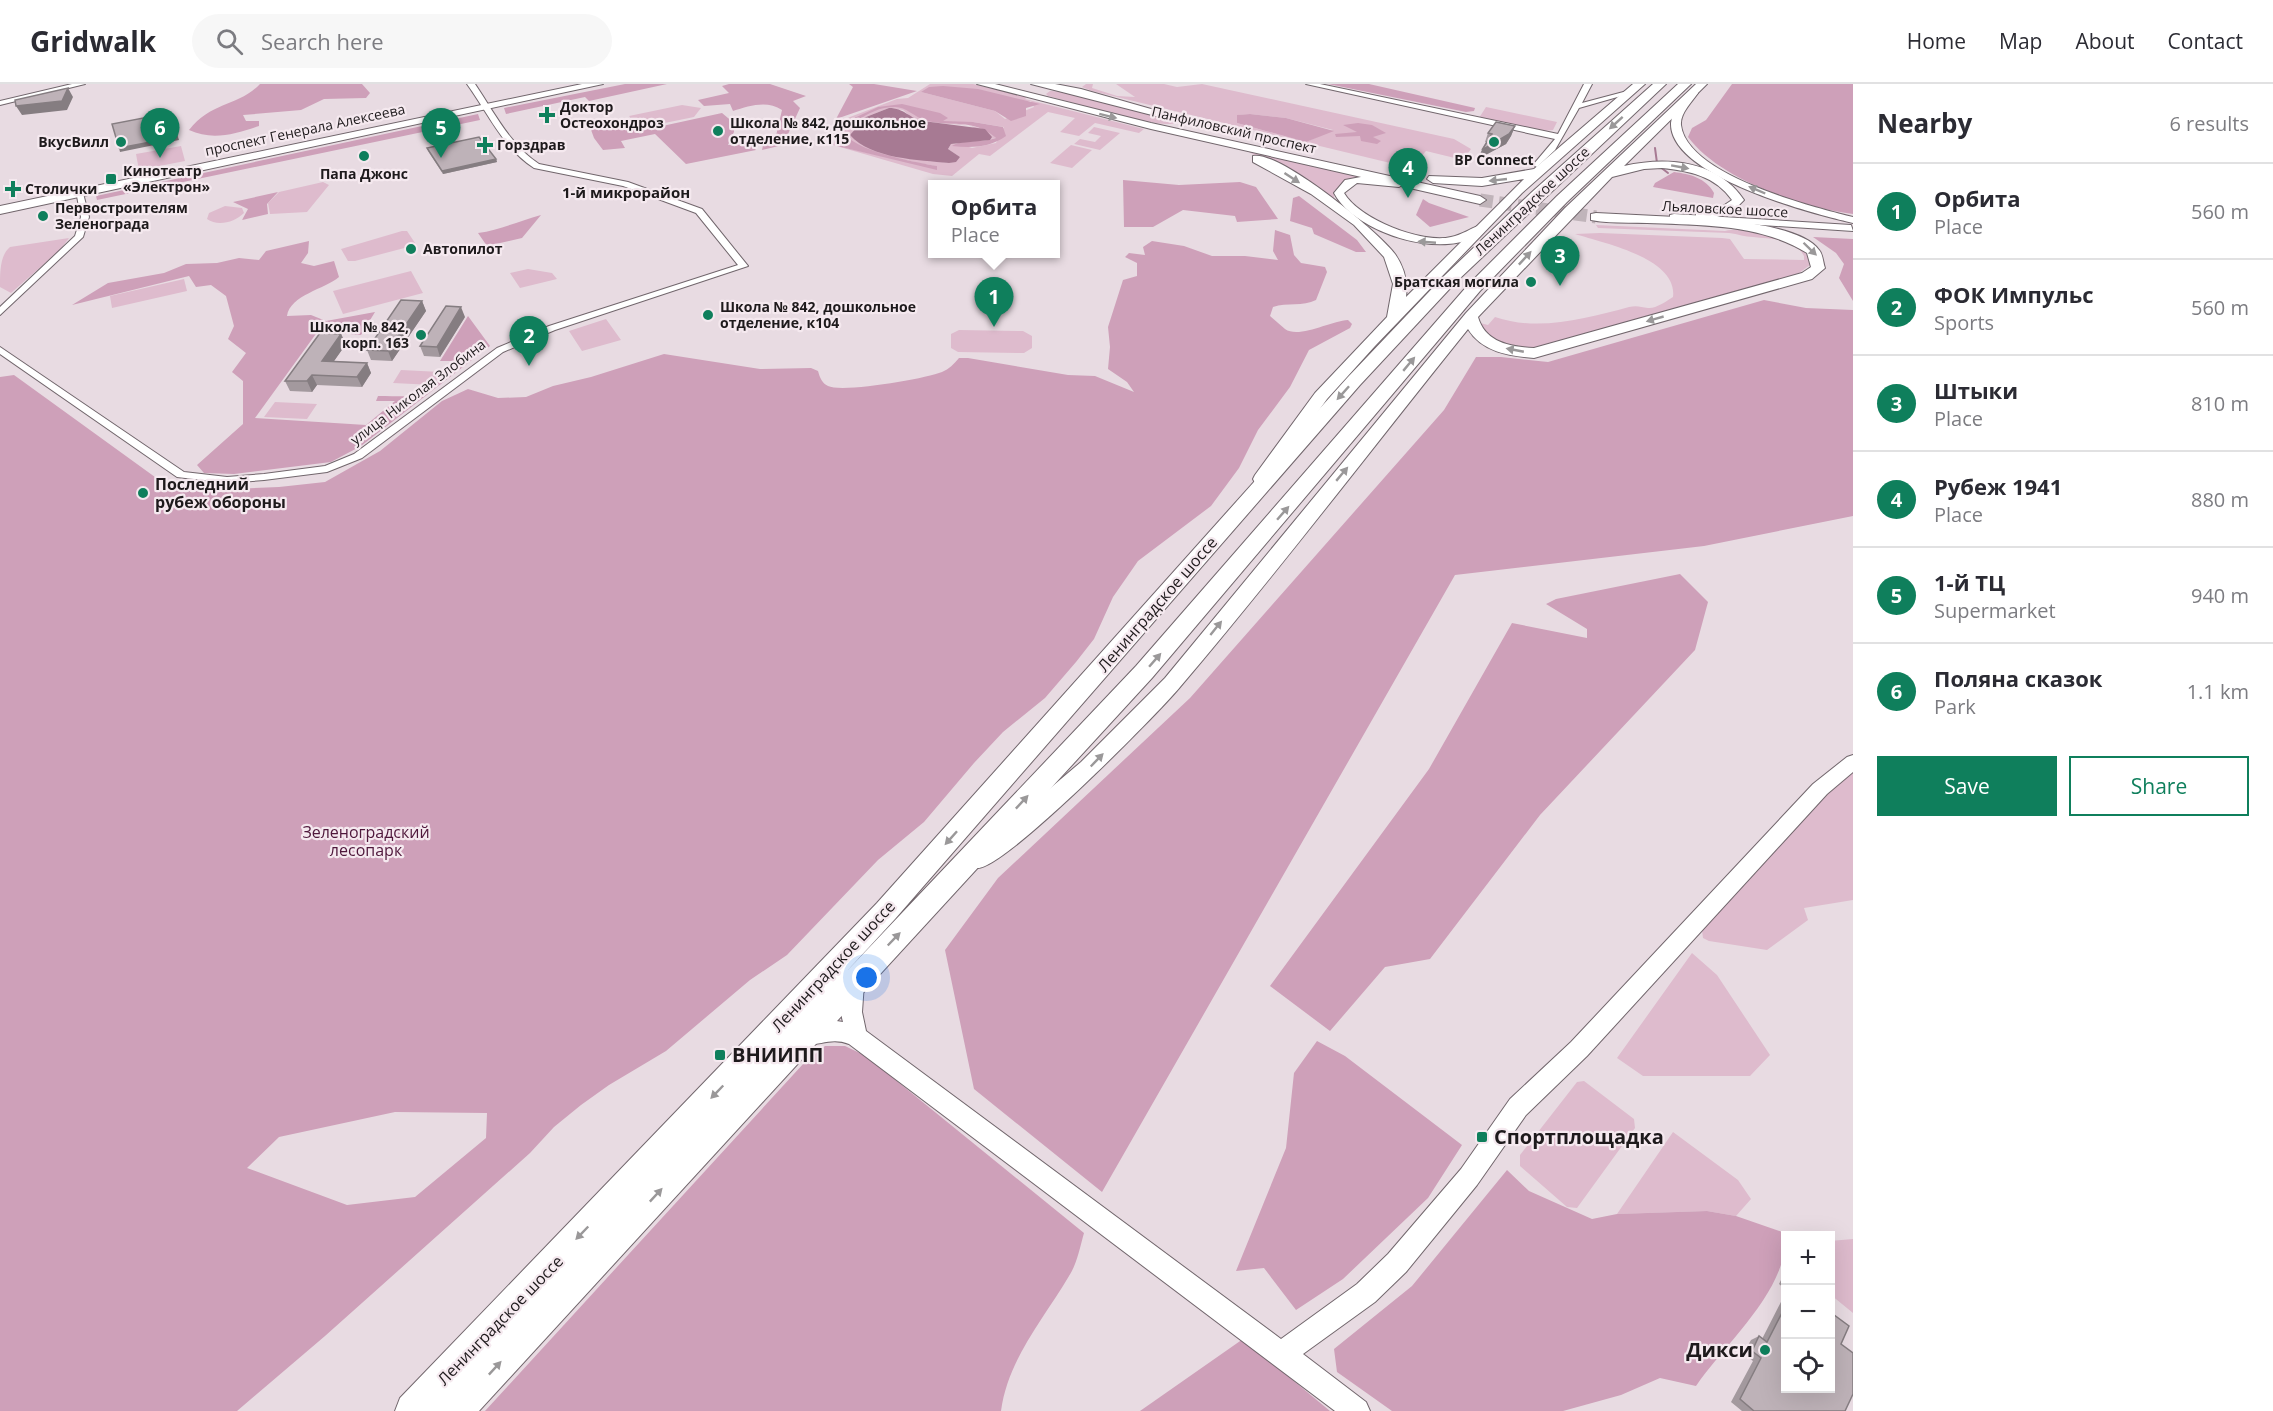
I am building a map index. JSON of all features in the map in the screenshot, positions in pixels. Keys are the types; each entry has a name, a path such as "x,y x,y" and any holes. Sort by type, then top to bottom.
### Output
{"highway":[{"name":"Ленинградское шоссе","path":"413,1411 886,910 1354,381 1450,279 1660,84"},
{"name":"Ленинградское шоссе","path":"455,1411 796,1042 1144,672 1474,288 1562,199 1689,89"}],"main road":[{"name":"проспект Генерала Алексеева","path":"0,209 598,84"},
{"name":"Панфиловский проспект","path":"982,84 1399,184 1482,196 1301,155 1220,134 1190,122 1076,91 1036,84"},
{"name":"Ленинградское шоссе","path":"953,876 1008,838 1089,768 1172,683 1471,316 1689,89 1702,84"},
{"name":"Ленинградское шоссе","path":"1240,509 1321,396 1394,318 1541,167 1636,88"},
{"path":"1051,102 1044,98 1042,92 1054,89 1076,91"},
{"path":"1190,122 1433,179 1465,182 1498,180 1531,175 1541,167"},
{"path":"1200,138 1251,156 1287,174 1368,231 1389,253 1398,272 1400,292 1394,318"},
{"path":"1604,179 1629,166 1685,168 1723,182 1731,188 1738,200 1734,206 1717,214 1674,217"},
{"name":"Льяловское шоссе","path":"1674,217 1598,214 1736,226"},
{"path":"1471,316 1475,332 1491,343 1514,351 1534,353 1798,278 1818,268 1819,258 1801,241 1769,230 1736,226"}],"street":[{"path":"0,103 81,84"},
{"path":"471,84 487,107"},
{"path":"1310,84 1558,137"},
{"path":"1541,167 1587,86"},
{"path":"1587,86 1590,96 1608,99"},
{"path":"1576,107 1608,99 1636,88"},
{"path":"1689,89 1676,123 1678,135 1690,152 1719,172 1752,189 1797,205 1853,220"},
{"name":"улица Николая Злобина","path":"0,350 181,475 227,480 302,473 342,465 358,456 500,350 552,328 744,266 699,211 625,184 537,166 527,161 487,107"},
{"path":"1399,184 1363,180 1348,183 1339,190 1339,193 1345,202 1361,214 1389,231 1410,240 1442,243 1459,240 1481,228"},
{"path":"0,312 79,237 85,217 79,193"},
{"name":"Льяловское шоссе","path":"1674,217 1853,229"},
{"name":"Льяловское шоссе","path":"1736,226 1853,229"},
{"path":"1281,1354 1352,1305 1397,1263 1469,1178 1518,1107 1579,1049 1820,789 1853,762"},
{"path":"854,981 851,1012 857,1037"},
{"path":"796,1042 827,1029 843,1031 857,1037 1357,1411"}],"shaded area":[{"path":"930,84 973,84 1144,129 1139,133 1095,123 1079,136 1060,132 1075,118 1048,112 990,156 979,154 952,176 933,174 833,145 843,121 897,99 908,98","holes":["964,89 1012,100 1031,101 1034,107 1005,119 995,111 921,92","889,108 903,110 913,119 923,121 968,126 948,122 973,122 1004,127 996,143 972,148 958,143 951,144 948,149 960,157 949,163 896,155 866,117","843,133 850,140 873,151 937,166 937,169 838,146"]},
{"path":"1086,84 1093,84 1092,88 1117,96 1135,97 1116,84 1164,84 1177,87 1202,84 1454,139 1471,149 1463,160 1426,151 1411,168 1092,91 1082,87","holes":["1238,115 1286,118 1333,130 1306,142 1237,123"]},
{"path":"1050,91 1114,103 1152,113 1175,123 1153,122 1115,114 1048,96 1046,94"},
{"path":"682,105 701,108 694,117 640,128 629,116"},
{"path":"1486,107 1557,122 1553,130 1542,131 1479,118"},
{"path":"889,108 923,121 985,129 992,137 990,140 951,144 948,149 960,157 956,162 949,163 883,154 859,143 850,135 866,117"},
{"path":"971,126 986,129 996,138 989,139"},
{"path":"1094,127 1120,133 1100,150 1074,144 1080,139 1095,142 1101,136 1088,133"},
{"path":"1071,145 1092,150 1072,168 1050,163"},
{"path":"181,146 185,161 139,170 136,154"},
{"path":"1247,151 1362,177 1344,182 1334,191 1334,202 1292,175"},
{"path":"323,182 329,185 307,212 270,214 268,203 279,192"},
{"path":"225,206 242,208 244,213 226,222 216,223 207,219 209,213"},
{"path":"1596,225 1761,232 1788,240 1799,247 1807,255 1810,265 1799,273 1772,283 1540,348 1506,346 1483,334 1480,323 1488,325 1495,317 1528,323 1563,322 1632,306 1654,307 1673,297 1671,283 1664,272 1652,262 1620,248 1575,234 1722,238 1730,239 1744,259 1804,260 1804,256 1794,245 1782,240 1729,233 1598,228"},
{"path":"407,231 415,243 412,246 355,261 348,261 341,249"},
{"path":"69,238 60,250 11,293 0,287 2,259 10,247"},
{"path":"528,269 552,273 557,279 520,288 510,273"},
{"path":"411,271 423,293 343,314 333,291"},
{"path":"184,279 187,291 112,308 110,296"},
{"path":"606,319 621,340 582,351 569,331"},
{"path":"959,330 1023,331 1032,336 1032,348 1024,353 958,352 951,348 951,334"},
{"path":"401,370 441,372 434,385 393,383"},
{"path":"275,402 317,404 307,419 264,417"},
{"path":"1853,771 1853,900 1804,908 1808,920 1767,950 1709,941 1703,938 1702,930 1828,794"},
{"path":"1692,953 1717,975 1770,1055 1750,1076 1643,1076 1617,1058"},
{"path":"1584,1081 1634,1119 1635,1128 1577,1208 1567,1207 1520,1166 1520,1155 1577,1082"},
{"path":"1673,1132 1738,1180 1751,1199 1736,1216 1707,1211 1617,1214"},
{"path":"1853,1239 1853,1313 1835,1298 1835,1241"}],"green space":[{"path":"260,84 362,84 370,93 366,98 324,99 301,110 243,115 246,121 259,121 259,126 233,134 215,136 189,130 207,114 243,97"},
{"path":"625,84 667,84 589,101 585,97 506,114 504,108"},
{"path":"770,84 806,96 793,101 800,108 783,145 762,150 764,141 775,140 782,110 764,105 733,111 730,104 704,106 698,100 729,93 722,86"},
{"path":"849,84 874,84 917,91 836,119 853,87"},
{"path":"1328,84 1369,84 1475,108 1474,111 1466,112"},
{"path":"1732,84 1853,84 1853,214 1810,205 1763,189 1720,166 1688,137 1692,128 1706,120"},
{"path":"929,87 978,89 1040,104 1026,108 1026,116 1011,121 995,111 921,92"},
{"path":"902,104 940,113 948,118 943,121 973,122 1003,127 1006,136 993,143 980,146 952,146 962,142 996,138 979,127 924,120 895,107 874,111 856,122 850,120 878,107"},
{"path":"722,113 734,123 734,132 728,145 750,144 756,150 686,164 655,134 621,141 625,148 603,150 594,138 590,127 608,123 644,130"},
{"path":"478,114 480,120 97,200 96,196"},
{"path":"1237,115 1286,118 1334,131 1306,142 1237,123"},
{"path":"1358,123 1372,125 1386,133 1373,137 1381,141 1377,144 1361,141 1360,136 1336,137 1335,134 1357,132 1343,125"},
{"path":"843,131 849,138 871,150 937,166 937,170 837,146"},
{"path":"1674,172 1702,180 1711,188 1714,193 1713,198 1653,187 1655,183"},
{"path":"1123,180 1179,185 1240,182 1256,187 1278,219 1237,222 1235,216 1183,210 1153,227 1124,227"},
{"path":"278,192 267,204 268,214 242,220 248,209 233,202"},
{"path":"1299,196 1357,240 1366,252 1356,252 1314,234 1312,228 1290,221 1293,198"},
{"path":"1423,199 1469,217 1430,227 1416,215"},
{"path":"541,215 522,238 487,246 478,233 502,228"},
{"name":"Зеленоградский лесопарк","path":"1275,230 1290,235 1294,255 1301,263 1325,267 1327,272 1316,300 1273,307 1270,316 1291,332 1306,331 1348,320 1352,324 1350,328 1309,350 1290,387 1258,430 1239,468 1211,506 1138,561 1113,597 1094,639 1045,698 1003,732 924,822 878,860 787,955 750,980 666,1051 609,1085 554,1127 530,1153 325,1336 237,1411 0,1411 0,377 14,375 166,485 183,491 279,487 325,482 380,451 442,401 468,389 498,398 526,397 553,386 591,377 664,354 760,369 811,368 818,371 826,385 836,388 884,384 933,375 945,371 959,358 968,358 1068,375 1095,376 1134,392 1127,382 1108,369 1110,347 1108,327 1123,280 1137,276 1137,263 1125,257 1129,253 1145,255 1143,247 1152,241 1184,246 1212,256 1245,256 1278,260 1273,251","holes":["395,1112 487,1113 486,1138 415,1197 347,1205 247,1168 279,1137"]},
{"path":"1813,237 1853,239 1853,301 1839,278 1844,264 1836,253"},
{"path":"309,241 308,253 301,263 314,266 334,261 339,277 294,303 287,316 311,315 326,321 375,312 361,335 318,331 255,418 366,425 395,401 376,401 378,396 415,396 436,384 452,361 440,361 468,316 490,346 361,446 331,462 234,474 204,473 197,465 243,424 243,381 232,372 246,353 228,339 234,326 226,296 211,285 196,287 189,276 72,305 108,283 164,273 186,264 217,263 239,258 259,260 266,251"},
{"path":"1764,300 1806,308 1853,310 1853,516 1704,546 1455,575 1102,1192 974,1089 945,950 998,878 1190,698 1444,410 1476,357 1548,362"},
{"path":"1680,574 1708,602 1695,650 1540,815 1430,959 1385,967 1330,1031 1270,986 1429,769 1512,623 1587,638 1587,629 1546,604 1556,599"},
{"path":"1317,1041 1345,1056 1462,1145 1428,1198 1343,1279 1296,1310 1264,1268 1236,1271 1286,1148 1294,1073"},
{"path":"825,1046 845,1046 866,1056 1084,1233 1072,1271 1028,1340 1011,1374 1001,1411 485,1411 804,1063"},
{"path":"1507,1170 1529,1191 1592,1219 1617,1214 1707,1211 1736,1216 1781,1232 1781,1263 1766,1296 1696,1386 1660,1378 1621,1395 1563,1411 1392,1411 1337,1372 1334,1349 1412,1286"},
{"path":"1243,1339 1330,1411 1140,1411"}],"building":[{"path":"68,88 62,101 16,106 15,100"},
{"path":"169,113 177,137 119,148 112,124"},
{"path":"1496,122 1515,126 1509,134 1482,150 1492,134 1488,133"},
{"path":"479,137 496,159 442,171 427,148"},
{"path":"401,300 422,301 388,351 367,350"},
{"path":"446,306 461,307 437,347 420,346"},
{"path":"320,333 341,334 322,361 367,363 357,377 312,375 307,381 285,381"},
{"name":"Дикси","path":"1781,1315 1781,1393 1835,1393 1835,1316 1849,1326 1841,1344 1853,1353 1853,1394 1845,1411 1754,1411 1740,1399 1761,1358 1752,1351 1759,1336 1767,1342"}],"waterway":[{"path":"1655,148 1657,163"},
{"path":"1659,166 1668,173"}],"tunnel":[{"path":"1480,200 1596,217"}],"place":[{"name":"Доктор Остеохондроз","path":"547,115"},
{"name":"Школа № 842, дошкольное отделение, к115","path":"718,131"},
{"name":"ВкусВилл","path":"121,142"},
{"name":"ВР Connect","path":"1494,142"},
{"name":"Горздрав","path":"485,145"},
{"name":"Папа Джонс","path":"364,156"},
{"name":"Поляна сказок","path":"160,158"},
{"name":"1-й ТЦ","path":"441,158"},
{"name":"Кинотеатр «Электрон»","path":"111,179"},
{"name":"Столички","path":"13,189"},
{"name":"Рубеж 1941","path":"1408,198"},
{"name":"Первостроителям Зеленограда","path":"43,216"},
{"name":"Автопилот","path":"411,249"},
{"name":"Братская могила","path":"1531,282"},
{"name":"Штыки","path":"1560,286"},
{"name":"Школа № 842, дошкольное отделение, к104","path":"708,315"},
{"name":"Орбита","path":"994,327"},
{"name":"Школа № 842, корп. 163","path":"421,335"},
{"name":"ФОК Импульс","path":"529,366"},
{"name":"Последний рубеж обороны","path":"143,493"},
{"name":"ВНИИПП","path":"720,1055"},
{"name":"Спортплощадка","path":"1482,1137"},
{"name":"Дикси","path":"1765,1350"}],"district":[{"name":"1-й микрорайон","path":"626,193"}]}
